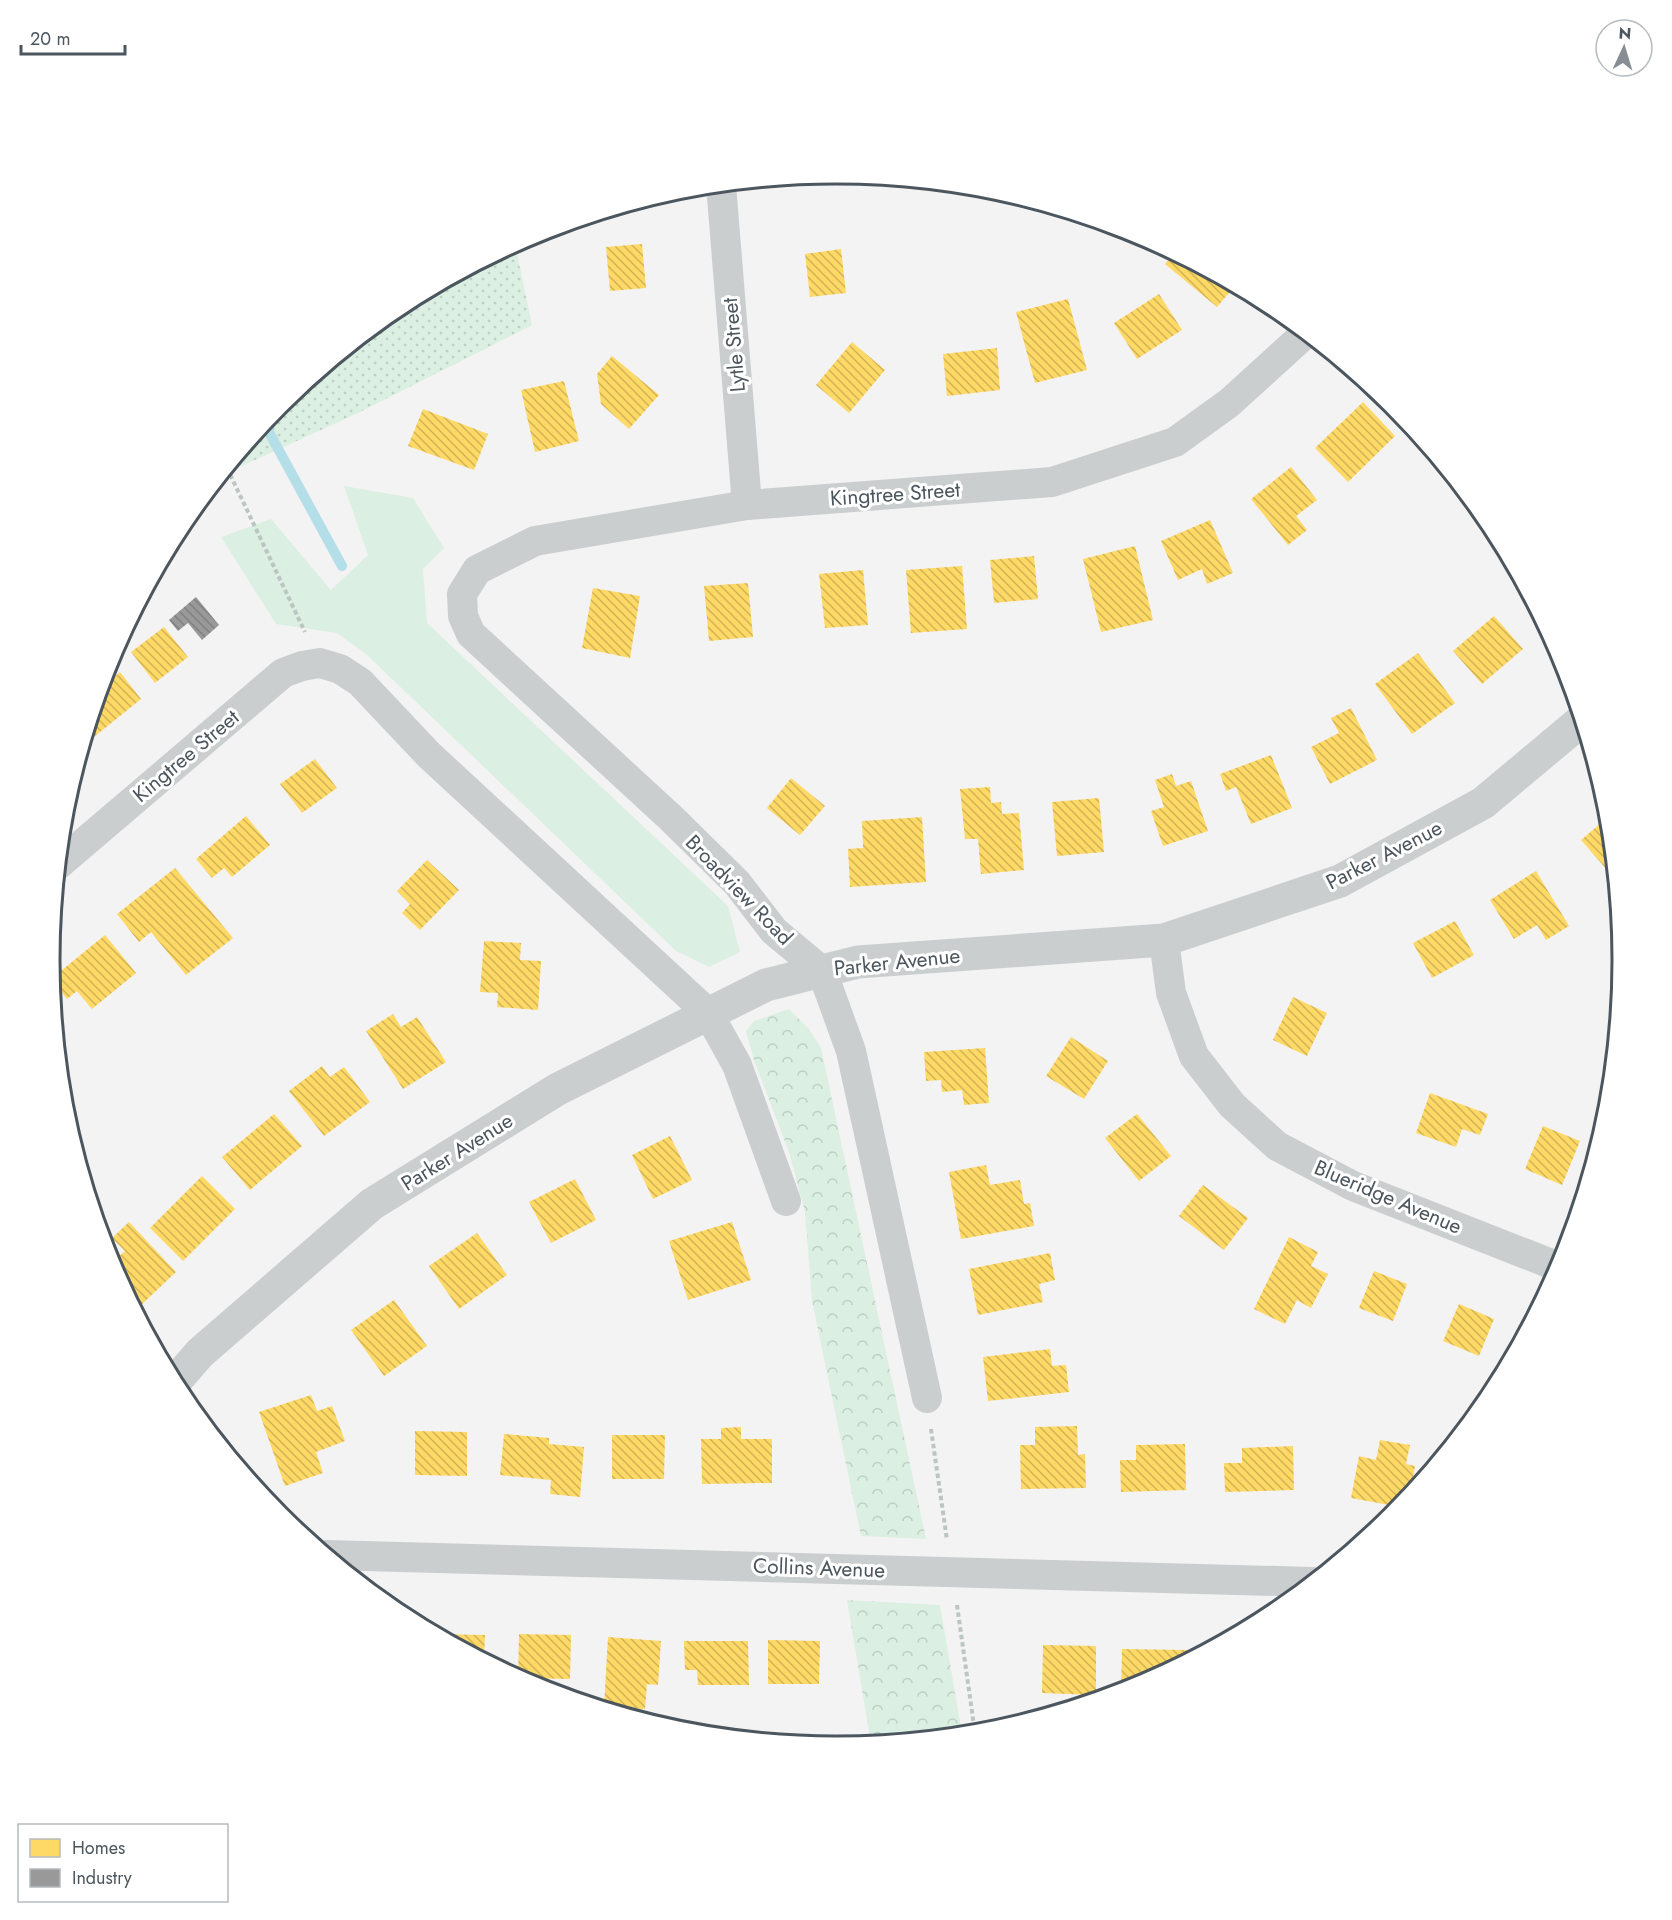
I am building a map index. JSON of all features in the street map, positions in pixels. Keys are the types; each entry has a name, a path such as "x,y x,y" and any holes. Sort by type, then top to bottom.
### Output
{"street":[{"name":"Lytle Street","path":"722,193 747,504"},
{"name":"Kingtree Street","path":"462,594 477,570 535,541 747,504 1052,482 1175,442 1229,404 1300,338"},
{"name":"Broadview Road","path":"462,594 463,616 471,634 671,818 736,883 774,931 822,971"},
{"name":"Kingtree Street","path":"67,857 283,673 302,666 320,663"},
{"path":"320,663 340,669 360,682 429,754 708,1014 737,1065 786,1201"},
{"name":"Parker Avenue","path":"181,1375 200,1353 372,1204 558,1089 765,985 858,962 1164,940 1340,881 1483,803 1576,726"},
{"name":"Blueridge Avenue","path":"1164,940 1171,993 1194,1056 1232,1105 1277,1146 1353,1186 1550,1263"},
{"path":"822,971 851,1051 927,1398"},
{"name":"Collins Avenue","path":"339,1555 1300,1582"}],"path":[{"path":"230,475 320,663"},
{"path":"927,1398 947,1541"},
{"path":"957,1605 974,1723"}],"green space":[{"path":"517,253 532,325 358,413 236,469 287,411 364,344 448,288"},
{"path":"344,486 413,498 444,548 423,569 427,623 728,906 740,952 709,967 676,951 366,654 337,633 276,624 221,537 271,519 331,590 368,555"},
{"path":"789,1009 809,1029 821,1048 926,1539 861,1536 812,1301 805,1212 789,1152 754,1060 746,1031 754,1021"},
{"path":"847,1600 940,1605 961,1725 870,1735"}],"building: Homes":[{"path":"642,244 646,288 610,291 606,247"},
{"path":"841,249 846,293 810,297 805,254"},
{"path":"1169,259 1230,292 1217,307 1165,264"},
{"path":"1159,294 1182,330 1137,359 1114,323"},
{"path":"1068,299 1087,370 1035,383 1016,312"},
{"path":"852,342 885,370 849,413 816,385"},
{"path":"997,348 1000,390 947,396 943,354"},
{"path":"612,356 659,395 629,429 601,404 597,374"},
{"path":"564,381 579,441 535,452 521,390"},
{"path":"1363,402 1395,436 1348,482 1315,448"},
{"path":"423,409 488,434 474,470 408,446"},
{"path":"1291,467 1317,500 1296,516 1307,530 1288,545 1251,499"},
{"path":"1210,520 1233,573 1207,584 1202,569 1178,580 1161,541"},
{"path":"1135,546 1153,620 1101,632 1083,559"},
{"path":"1034,556 1038,599 994,603 990,560"},
{"path":"962,566 967,629 911,633 906,570"},
{"path":"863,570 868,625 825,628 819,574"},
{"path":"748,583 753,637 709,641 704,586"},
{"path":"593,588 640,596 630,658 582,648"},
{"path":"1494,616 1523,649 1482,684 1453,651"},
{"path":"164,627 188,657 155,683 131,652"},
{"path":"1418,653 1455,703 1412,734 1375,684"},
{"path":"120,672 141,699 93,738 101,711 114,677"},
{"path":"1351,708 1377,760 1330,784 1311,747 1339,733 1331,718"},
{"path":"1271,755 1292,808 1251,824 1236,787 1226,791 1220,774"},
{"path":"315,759 337,788 302,813 280,784"},
{"path":"1172,774 1176,786 1191,781 1208,831 1163,846 1151,811 1164,807 1155,780"},
{"path":"791,778 825,806 800,835 767,808"},
{"path":"990,787 991,803 1001,802 1002,814 1019,813 1024,870 981,874 978,839 965,839 960,789"},
{"path":"1099,798 1104,852 1057,856 1052,802"},
{"path":"246,816 270,845 232,877 224,868 212,878 196,859"},
{"path":"922,817 926,882 850,887 848,849 863,848 862,821"},
{"path":"1599,824 1606,869 1581,840"},
{"path":"427,860 459,890 420,930 402,913 410,904 397,891"},
{"path":"175,868 233,938 186,975 151,932 139,942 117,914"},
{"path":"1536,871 1569,926 1546,940 1537,925 1514,939 1490,900"},
{"path":"1455,921 1474,955 1432,978 1413,943"},
{"path":"105,935 136,973 92,1009 77,991 67,999 61,992 60,971"},
{"path":"484,941 521,943 520,960 541,961 538,1010 497,1007 498,993 480,992"},
{"path":"1293,997 1327,1013 1307,1056 1273,1040"},
{"path":"393,1014 401,1027 417,1017 446,1062 403,1089 366,1031"},
{"path":"1071,1037 1108,1061 1084,1099 1046,1076"},
{"path":"985,1048 989,1103 964,1105 962,1090 942,1092 941,1080 926,1081 924,1052"},
{"path":"322,1066 330,1077 344,1067 370,1102 324,1136 289,1091"},
{"path":"1430,1093 1488,1114 1480,1135 1462,1129 1456,1147 1416,1133"},
{"path":"274,1114 302,1146 250,1190 222,1157"},
{"path":"1137,1114 1171,1156 1139,1181 1105,1138"},
{"path":"1543,1126 1580,1141 1562,1185 1525,1169"},
{"path":"670,1136 692,1180 653,1199 632,1155"},
{"path":"986,1165 990,1185 1020,1180 1024,1204 1030,1203 1034,1226 961,1239 949,1172"},
{"path":"202,1176 235,1209 183,1261 150,1228"},
{"path":"575,1179 596,1220 551,1243 529,1202"},
{"path":"1203,1185 1248,1218 1224,1250 1179,1216"},
{"path":"129,1222 176,1272 141,1305 119,1256 125,1251 112,1238"},
{"path":"732,1222 751,1280 688,1300 669,1241"},
{"path":"477,1233 507,1275 459,1309 429,1266"},
{"path":"1289,1237 1318,1252 1311,1266 1328,1274 1311,1308 1297,1300 1285,1324 1254,1309"},
{"path":"1050,1253 1055,1280 1039,1284 1043,1302 978,1315 969,1269"},
{"path":"1374,1271 1407,1284 1393,1321 1359,1308"},
{"path":"394,1300 427,1346 384,1376 351,1330"},
{"path":"1459,1304 1494,1319 1479,1356 1443,1341"},
{"path":"1050,1349 1052,1366 1066,1365 1069,1392 988,1401 983,1357"},
{"path":"311,1395 317,1411 332,1406 345,1441 316,1452 323,1473 285,1486 259,1412"},
{"path":"1077,1426 1078,1455 1085,1454 1086,1488 1021,1489 1020,1445 1035,1445 1035,1427"},
{"path":"741,1427 741,1439 772,1439 772,1483 702,1484 701,1439 721,1439 721,1428"},
{"path":"415,1431 467,1432 467,1476 415,1475"},
{"path":"504,1434 549,1438 549,1444 584,1447 580,1497 550,1494 551,1480 500,1475"},
{"path":"612,1435 665,1435 664,1479 612,1479"},
{"path":"1380,1440 1410,1445 1406,1464 1415,1466 1413,1479 1389,1505 1351,1498 1359,1456 1376,1460"},
{"path":"1185,1444 1186,1490 1121,1492 1120,1460 1136,1460 1136,1445"},
{"path":"1293,1446 1294,1490 1225,1492 1224,1463 1242,1463 1242,1448"},
{"path":"452,1634 485,1635 484,1651"},
{"path":"519,1634 571,1635 570,1679 543,1678 518,1668"},
{"path":"608,1637 661,1641 658,1685 647,1684 645,1709 629,1708 604,1700"},
{"path":"768,1640 820,1641 819,1684 768,1684"},
{"path":"684,1641 748,1641 749,1685 698,1685 697,1670 685,1670"},
{"path":"1043,1645 1096,1646 1096,1691 1086,1695 1042,1693"},
{"path":"1122,1649 1189,1650 1179,1656 1121,1681"}],"building: Industry":[{"path":"196,597 219,625 202,640 188,623 178,631 169,620"}],"waterway":[{"path":"268,431 342,566"}]}
